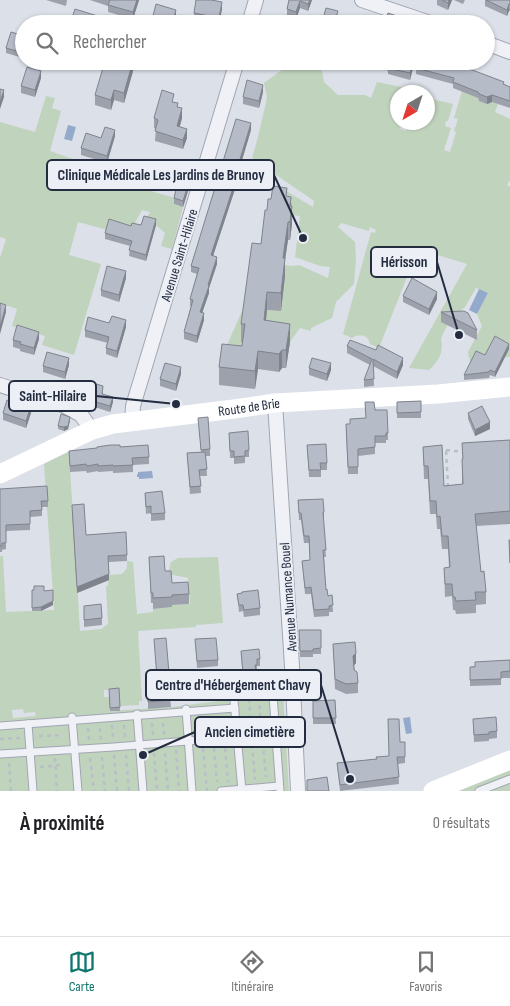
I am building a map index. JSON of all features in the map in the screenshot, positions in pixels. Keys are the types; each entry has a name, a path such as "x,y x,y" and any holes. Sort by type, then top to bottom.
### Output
{"street":[{"path":"251,15 256,0"},
{"path":"362,0 406,15"},
{"path":"495,46 510,52"},
{"name":"Avenue Saint-Hilaire","path":"132,421 133,406 235,70"},
{"path":"0,385 63,405 81,415 92,430"},
{"name":"Route de Brie","path":"0,474 92,430 114,424 234,410 275,403 438,394 510,387"},
{"name":"Avenue Numance Bouel","path":"275,403 298,791"},
{"path":"433,791 510,760"}],"lane":[{"path":"221,791 280,789 273,696"},
{"path":"0,726 72,718 222,709 234,704 242,790"},
{"path":"186,710 192,791"},
{"path":"137,715 143,791"},
{"path":"72,718 78,791"},
{"path":"28,724 33,791"},
{"path":"0,754 275,734"},
{"path":"490,775 492,789"},
{"path":"480,791 492,789 510,779"}],"path":[{"path":"446,450 448,489"},
{"path":"432,451 454,450 466,452"},
{"path":"222,709 229,790"},
{"path":"211,710 217,782"},
{"path":"55,750 57,791"},
{"path":"8,754 11,791"},
{"path":"40,767 62,765"}],"green space":[{"path":"282,70 322,70 324,82 338,95 365,95 371,98 377,82 391,85 390,130 435,130 435,100 453,104 445,126 451,128 444,150 450,152 458,119 454,118 462,91 478,98 479,101 491,101 498,104 495,112 510,119 510,180 507,185 510,187 510,357 495,358 471,367 468,352 482,326 477,314 488,293 476,288 465,307 451,318 441,338 441,352 436,363 429,370 409,368 467,264 418,249 379,348 370,344 366,337 358,336 352,338 343,334 371,232 375,233 376,230 370,227 369,231 341,223 338,227 355,242 354,284 336,302 332,318 311,328 311,331 300,328 290,342 264,338 267,310 281,311 285,277 273,264 299,265 328,278 330,267 320,266 295,257 300,216 291,215 289,208 292,201 289,196 284,195 274,202 272,186 286,191 313,207 314,201 272,172 257,167 258,162 252,158 267,98 264,83"},
{"path":"46,96 55,98 52,108 61,111 50,151 73,159 78,170 175,198 174,204 183,207 172,249 161,246 165,233 156,225 144,222 150,212 142,210 132,228 108,230 78,222 69,255 101,264 74,355 42,345 45,336 12,326 17,309 0,303 0,258 6,239 0,237 0,122 35,132"},
{"path":"246,307 242,364 224,352 242,311"},
{"path":"69,451 80,631 101,629 108,624 106,586 108,586 109,575 122,574 127,568 127,561 133,562 137,614 153,612 153,609 172,607 172,605 190,604 188,578 168,574 171,562 178,558 218,557 223,623 138,631 142,701 139,701 139,705 120,706 112,690 104,690 104,697 112,697 110,699 110,711 171,707 283,693 289,791 0,791 0,556 3,556 6,612 54,610 44,464","holes":["23,709 24,713 35,712 36,716 13,718 12,710"]},
{"path":"510,769 510,791 453,791"}],"water":[{"path":"68,125 76,127 72,141 64,139"},
{"path":"479,289 488,293 477,314 469,310"},
{"path":"152,471 153,478 139,479 137,477 138,472"},
{"path":"410,717 412,733 406,734 403,718"}],"building":[{"path":"110,0 137,0 133,12 108,5"},
{"path":"196,0 222,2 220,15 194,13"},
{"path":"289,0 310,0 308,4 300,1 296,12 287,9"},
{"path":"486,0 510,0 510,4 507,10"},
{"path":"156,4 176,10 175,15 153,15"},
{"path":"326,8 338,11 337,15 324,15"},
{"path":"75,9 94,15 73,15"},
{"path":"11,32 15,33 15,51 6,48"},
{"path":"26,70 41,71 35,90 21,86"},
{"path":"102,70 130,70 124,93 114,90 111,100 95,95"},
{"path":"397,70 411,70 410,73"},
{"path":"424,70 472,70 504,82 503,84 510,87 510,101 492,95 487,97 479,94 453,82 454,78"},
{"path":"247,80 263,85 259,101 243,97"},
{"path":"0,89 4,90 0,102"},
{"path":"162,90 174,94 172,102 178,103 177,107 182,108 177,126 187,129 183,140 155,131 158,120 154,118"},
{"path":"236,119 251,123 234,179 236,179 211,255 217,257 200,312 204,313 197,336 184,332 193,300 190,299 199,268 191,266"},
{"path":"105,127 115,130 107,156 81,148 86,133 101,138"},
{"path":"180,163 194,166 183,201 174,198 178,182 175,181"},
{"path":"273,186 287,188 286,196 291,197 290,206 292,206 283,258 285,258 281,293 267,292 264,320 290,324 286,350 282,350 279,354 258,351 255,371 219,367 222,344 242,346 245,324 241,324 252,243 261,244 265,210 267,210 268,199 271,199"},
{"path":"144,216 156,219 146,255 129,250 132,241 105,233 109,219 131,226 132,223 141,225"},
{"path":"107,266 126,271 119,295 101,290"},
{"path":"412,278 437,292 429,309 403,296"},
{"path":"0,303 6,305 0,327"},
{"path":"464,311 468,313 477,330 441,312"},
{"path":"112,316 126,320 117,351 106,348 109,337 85,330 88,317 109,323"},
{"path":"17,325 39,332 34,348 13,340"},
{"path":"495,336 509,344 495,372 490,370 489,372 464,375 476,351 485,355"},
{"path":"350,340 376,350 378,345 403,358 397,372 373,359 374,379 364,380 372,359 347,346"},
{"path":"47,352 69,358 65,372 43,366"},
{"path":"312,358 331,363 327,374 309,368"},
{"path":"165,363 181,367 176,384 160,379"},
{"path":"86,381 103,386 102,394 113,397 110,406 82,398"},
{"path":"7,400 31,406 26,421 3,413"},
{"path":"421,401 421,412 397,413 397,402"},
{"path":"365,402 374,402 375,410 387,410 388,433 386,433 386,436 375,436 375,447 358,449 358,467 348,467 346,424 350,424 350,419 366,418"},
{"path":"482,406 490,422 475,430 468,413"},
{"path":"61,414 70,417 68,426 58,426"},
{"path":"208,417 210,449 201,450 198,418"},
{"path":"248,431 249,450 245,451 245,456 234,457 234,451 230,451 229,433"},
{"path":"510,440 510,511 475,514 481,572 484,571 486,592 475,592 476,600 456,601 455,597 453,597 452,584 445,584 444,568 450,567 448,536 442,536 440,516 437,517 436,501 430,501 428,466 424,466 423,447 442,445 444,486 463,484 462,443"},
{"path":"326,444 327,463 320,463 321,470 309,470 307,445"},
{"path":"120,445 120,447 148,445 149,457 132,458 133,465 98,466 98,464 87,466 86,464 70,466 69,451"},
{"path":"205,452 207,469 199,470 201,486 190,487 187,453"},
{"path":"47,486 48,501 41,501 42,510 30,511 30,524 6,525 6,543 2,543 2,546 0,546 0,489"},
{"path":"162,491 165,513 151,514 151,506 146,507 145,493"},
{"path":"323,499 326,550 323,550 326,590 328,596 332,595 333,605 329,606 329,609 314,610 311,587 305,588 302,561 310,560 309,536 304,536 298,500"},
{"path":"84,504 86,535 126,532 127,555 108,556 109,574 77,587 72,505"},
{"path":"164,556 165,571 171,571 172,583 188,582 189,594 153,598 153,593 151,593 149,557"},
{"path":"34,586 44,586 44,591 53,590 53,601 41,607 32,608 32,590 34,590"},
{"path":"258,590 260,608 244,610 243,605 239,605 237,594"},
{"path":"101,604 102,618 84,620 84,606"},
{"path":"299,630 321,630 321,648 313,649 313,651 300,651"},
{"path":"166,638 169,673 171,673 172,689 169,689 171,700 148,702 148,692 158,691 154,639"},
{"path":"216,638 218,660 197,661 195,639"},
{"path":"355,642 354,670 357,672 358,683 346,684 335,679 333,644"},
{"path":"259,649 260,659 257,659 257,665 255,665 256,672 243,673 241,651"},
{"path":"510,660 510,671 501,672 501,679 470,680 470,667 475,667 475,662"},
{"path":"119,688 120,707 110,708 109,689"},
{"path":"335,700 336,718 313,718 313,701"},
{"path":"496,717 497,731 489,732 489,734 474,735 473,719"},
{"path":"388,719 399,719 400,742 405,742 405,757 397,757 399,777 340,785 337,763 389,756"},
{"path":"327,777 329,791 307,791 307,780"}],"place":[{"name":"Clinique Médicale Les Jardins de Brunoy","path":"303,238"},
{"name":"Hérisson","path":"459,335"},
{"name":"Saint-Hilaire","path":"176,404"},
{"name":"Ancien cimetière","path":"143,755"},
{"name":"Centre d'Hébergement Chavy","path":"350,779"}]}
